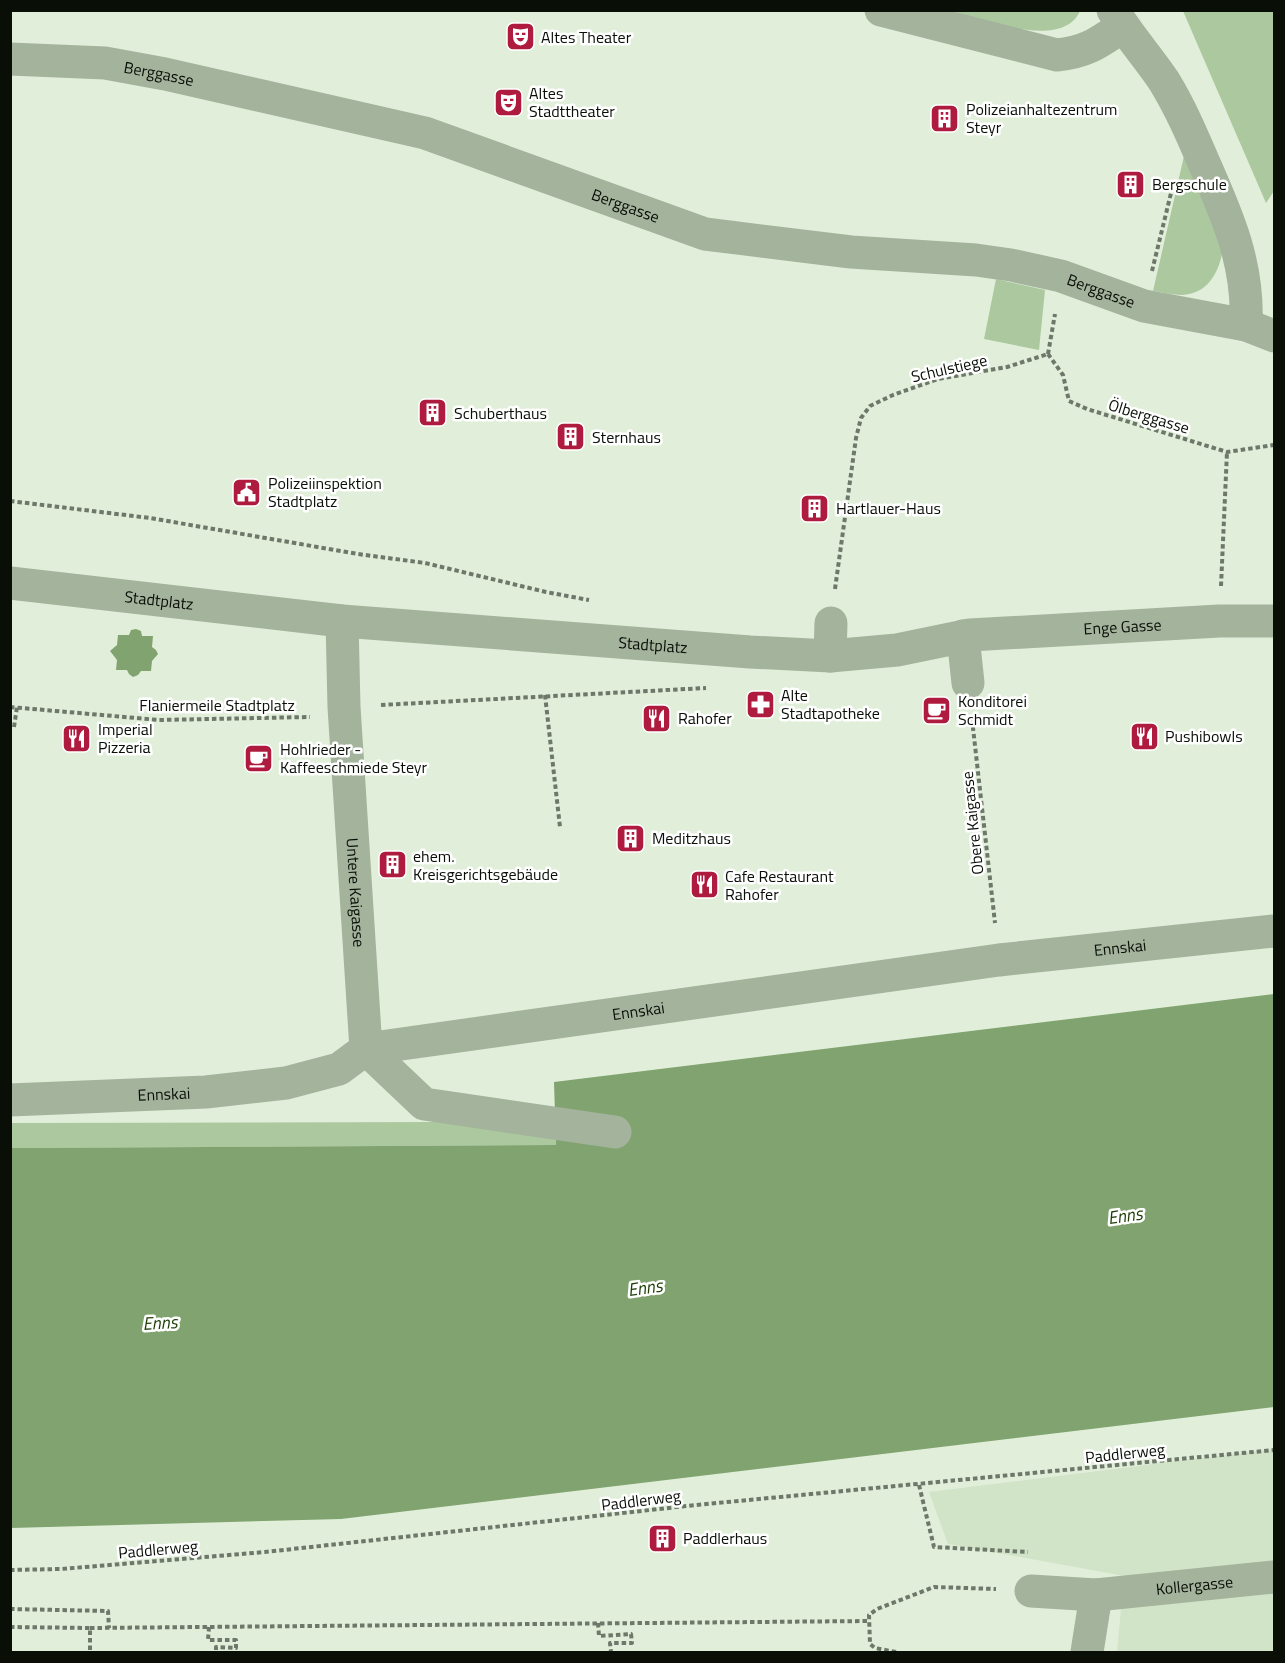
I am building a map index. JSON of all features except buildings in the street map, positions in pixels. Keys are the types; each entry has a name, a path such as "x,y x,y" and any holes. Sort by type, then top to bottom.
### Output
{"street":[{"path":"882,10 1057,55 1076,53 1096,44 1118,18 1164,82 1196,143 1230,222 1239,252 1247,300 1260,331"},
{"name":"Berggasse","path":"10,59 105,63 165,74 425,133 705,234 851,252 976,260 1011,265 1061,276 1144,306 1260,331"},
{"name":"Stadtplatz","path":"10,583 342,621 750,652 830,656 897,650 966,636"},
{"path":"342,621 345,720"},
{"name":"Enge Gasse","path":"966,636 1219,621 1275,621"},
{"path":"830,656 831,623"},
{"path":"966,636 968,682"},
{"name":"Untere Kaigasse","path":"345,720 366,1049"},
{"name":"Ennskai","path":"10,1100 206,1092 286,1083 339,1069 353,1061 366,1049 999,960 1275,931"},
{"path":"366,1049 424,1104 615,1132"},
{"name":"Kollergasse","path":"1031,1591 1105,1593 1275,1577"},
{"path":"1087,1653 1105,1593"}],"path":[{"path":"1144,306 1182,151 1196,143"},
{"path":"1048,354 1057,303"},
{"name":"Schulstiege","path":"831,623 856,438 861,418 870,406 938,379 1007,368 1048,354"},
{"name":"Ölberggasse","path":"1048,354 1063,375 1069,401 1103,414 1227,452 1275,445"},
{"path":"1219,621 1227,452"},
{"path":"10,501 150,518 358,554 424,563 597,602"},
{"name":"Obere Kaigasse","path":"968,682 999,960"},
{"name":"Flaniermeile Stadtplatz","path":"10,706 159,720 345,720 545,695 709,688"},
{"path":"545,695 560,827"},
{"path":"14,727 17,707"},
{"name":"Paddlerweg","path":"10,1570 61,1569 265,1552 696,1506 1275,1450"},
{"path":"919,1485 934,1547 1028,1552"},
{"path":"897,1653 872,1647 870,1644 869,1615 877,1609 934,1587 1031,1591"},
{"path":"10,1609 108,1611 109,1628"},
{"path":"10,1627 869,1621"},
{"path":"598,1623 599,1636 632,1634 632,1643 610,1643 611,1653"},
{"path":"209,1627 208,1640 236,1640 236,1648 216,1647 216,1653"},
{"path":"90,1628 90,1653"}],"shaded area":[{"path":"951,11 1080,11 1071,23 1057,29 1040,31 1001,25"},
{"path":"1183,11 1274,11 1274,191 1266,203"},
{"path":"1184,156 1223,248 1216,272 1206,285 1191,294 1175,295 1153,291"},
{"path":"996,279 1045,290 1039,350 984,339"},
{"path":"440,1122 555,1131 556,1145 11,1148 10,1123"},
{"path":"1274,1449 1274,1652 1117,1652 1124,1576 948,1544 929,1492"}],"water":[{"path":"131,630 141,631 142,636 153,636 152,647 158,654 152,661 151,671 141,671 133,677 127,670 116,670 117,660 110,651 117,645 118,635 129,635"},
{"name":"Enns","path":"1274,994 1274,1407 341,1519 11,1528 10,1148 556,1145 554,1082"}],"place":[{"name":"Altes Theater","path":"520,37"},
{"name":"Altes Stadttheater","path":"508,102"},
{"name":"Polizeianhaltezentrum Steyr","path":"945,118"},
{"name":"Bergschule","path":"1131,184"},
{"name":"Schuberthaus","path":"433,413"},
{"name":"Sternhaus","path":"571,437"},
{"name":"Polizeiinspektion Stadtplatz","path":"247,492"},
{"name":"Hartlauer-Haus","path":"815,508"},
{"name":"Alte Stadtapotheke","path":"760,704"},
{"name":"Konditorei Schmidt","path":"937,710"},
{"name":"Rahofer","path":"657,718"},
{"name":"Pushibowls","path":"1144,736"},
{"name":"Imperial Pizzeria","path":"77,738"},
{"name":"Hohlrieder - Kaffeeschmiede Steyr","path":"259,758"},
{"name":"Meditzhaus","path":"631,838"},
{"name":"ehem. Kreisgerichtsgebäude","path":"392,865"},
{"name":"Cafe Restaurant Rahofer","path":"704,885"},
{"name":"Paddlerhaus","path":"662,1538"}]}
